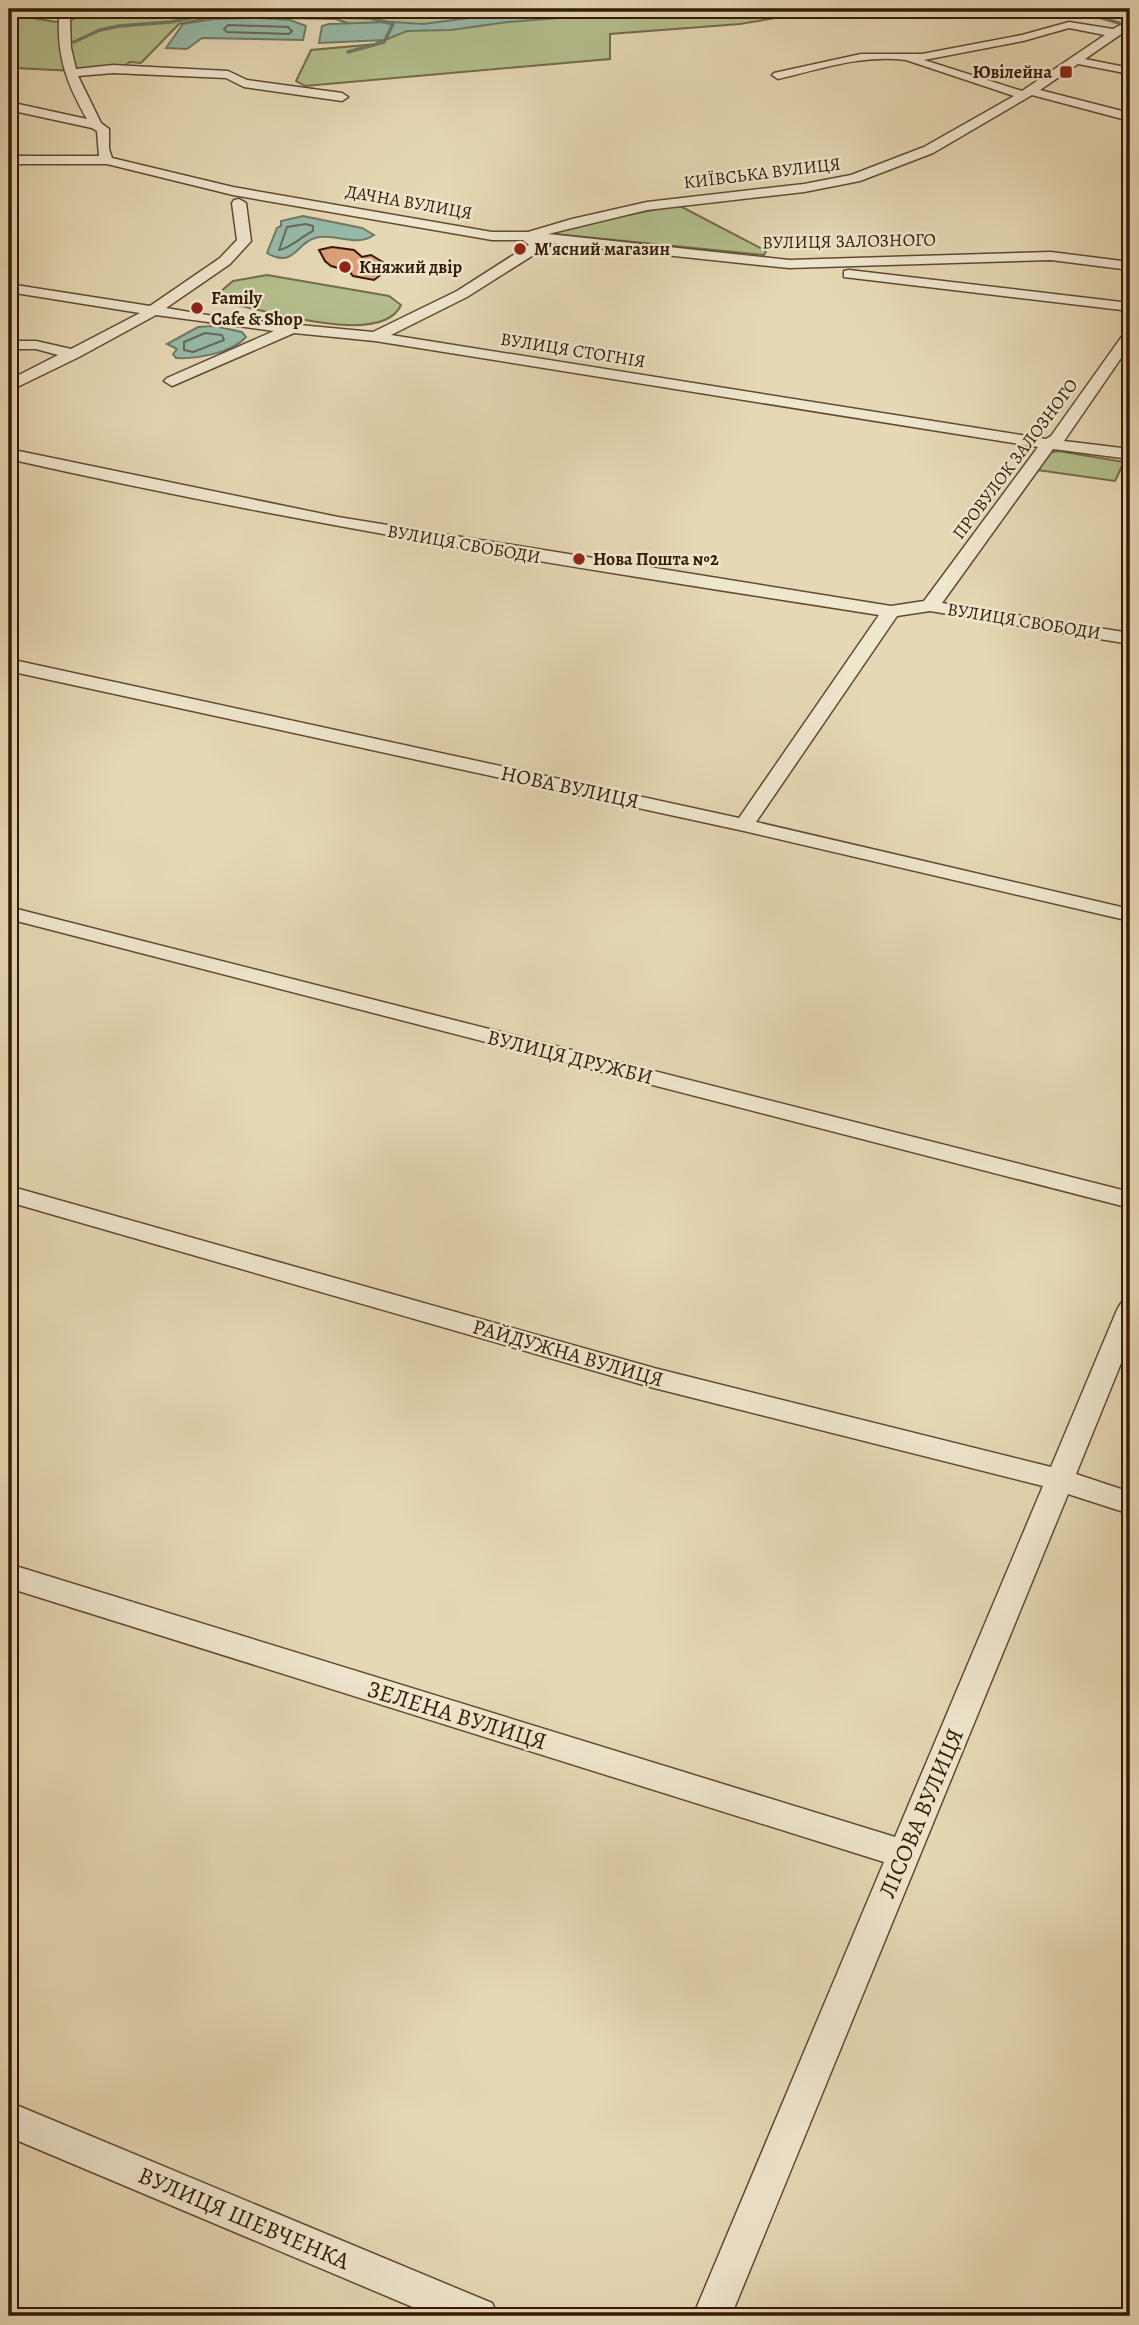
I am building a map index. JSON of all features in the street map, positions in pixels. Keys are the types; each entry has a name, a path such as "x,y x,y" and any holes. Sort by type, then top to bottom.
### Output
{"street":[{"path":"83,9 65,19 63,34 69,73 96,125"},
{"name":"КИЇВСЬКА ВУЛИЦЯ","path":"527,236 559,225 677,202 811,187 852,179 903,163 1028,93 1130,23"},
{"path":"908,59 1014,39 1069,25 1115,33"},
{"path":"778,75 890,55 1028,93 1130,117"},
{"path":"1074,60 1130,71"},
{"path":"69,73 113,69 228,75 244,83 342,97"},
{"path":"9,106 96,125 103,129 103,149 107,160"},
{"path":"9,160 107,160 258,199"},
{"path":"9,386 154,311 225,261 244,241 239,205 211,187"},
{"path":"239,205 258,199"},
{"name":"ДАЧНА ВУЛИЦЯ","path":"258,199 284,200 492,236 527,236"},
{"path":"375,337 462,294 538,246 527,236"},
{"name":"ВУЛИЦЯ ЗАЛОЗНОГО","path":"527,236 789,264 1051,256 1130,266"},
{"path":"789,264 932,285 1130,307"},
{"name":"ВУЛИЦЯ СТОГНІЯ","path":"9,288 225,322 375,337 1049,444 1130,454"},
{"path":"172,381 293,329"},
{"name":"ПРОВУЛОК ЗАЛОЗНОГО","path":"930,606 1049,444 1057,439 1130,335"},
{"path":"9,345 36,345 74,354"},
{"name":"ВУЛИЦЯ СВОБОДИ","path":"9,454 138,484 483,549 891,611 930,606 1130,639"},
{"path":"744,825 891,611"},
{"name":"НОВА ВУЛИЦЯ","path":"9,665 744,825 1130,915"},
{"name":"ВУЛИЦЯ ДРУЖБИ","path":"9,913 1130,1200"},
{"name":"РАЙДУЖНА ВУЛИЦЯ","path":"9,1194 654,1378 1060,1480 1130,1503"},
{"name":"ЛІСОВА ВУЛИЦЯ","path":"712,2316 1130,1310"},
{"name":"ЗЕЛЕНА ВУЛИЦЯ","path":"9,1576 904,1854"},
{"name":"ВУЛИЦЯ ШЕВЧЕНКА","path":"9,2119 479,2316"}],"green space":[{"path":"120,9 829,9 740,24 610,34 610,59 305,86 296,81 311,50 377,44 381,35 336,19 213,17 179,24 141,63 130,62 124,66 75,71 15,68 9,71 9,14 56,22"},
{"path":"678,205 766,251 764,255 545,233 546,231"},
{"path":"267,275 389,296 401,305 390,317 373,323 327,324 227,302 220,292 233,281"},
{"path":"1058,451 1124,462 1115,481 1037,470 1049,453"}],"water":[{"path":"677,9 508,22 451,30 407,31 385,40 319,43 322,26 329,24 423,24 500,14"},
{"path":"214,19 290,20 306,26 303,40 202,38 187,49 166,48 183,24"},
{"path":"303,216 362,228 374,235 360,240 315,238 289,257 276,257 267,253 281,221"},
{"path":"214,326 242,332 246,337 223,351 194,357 176,358 173,354 177,349 167,344 198,327"}],"building":[{"name":"Княжий двір","path":"332,247 354,250 362,257 371,255 391,267 374,280 353,276 349,271 331,266 325,261 319,250"}],"waterway":[{"path":"1072,9 1119,23"},
{"path":"74,42 100,30 119,26 171,22 209,14 370,18 393,24 384,42 348,52"}],"place":[{"name":"Ювілейна","path":"1066,72"},
{"name":"М'ясний магазин","path":"520,249"},
{"name":"Княжий двір","path":"345,267"},
{"name":"Family Cafe & Shop","path":"197,308"},
{"name":"Нова Пошта №2","path":"579,559"}]}
